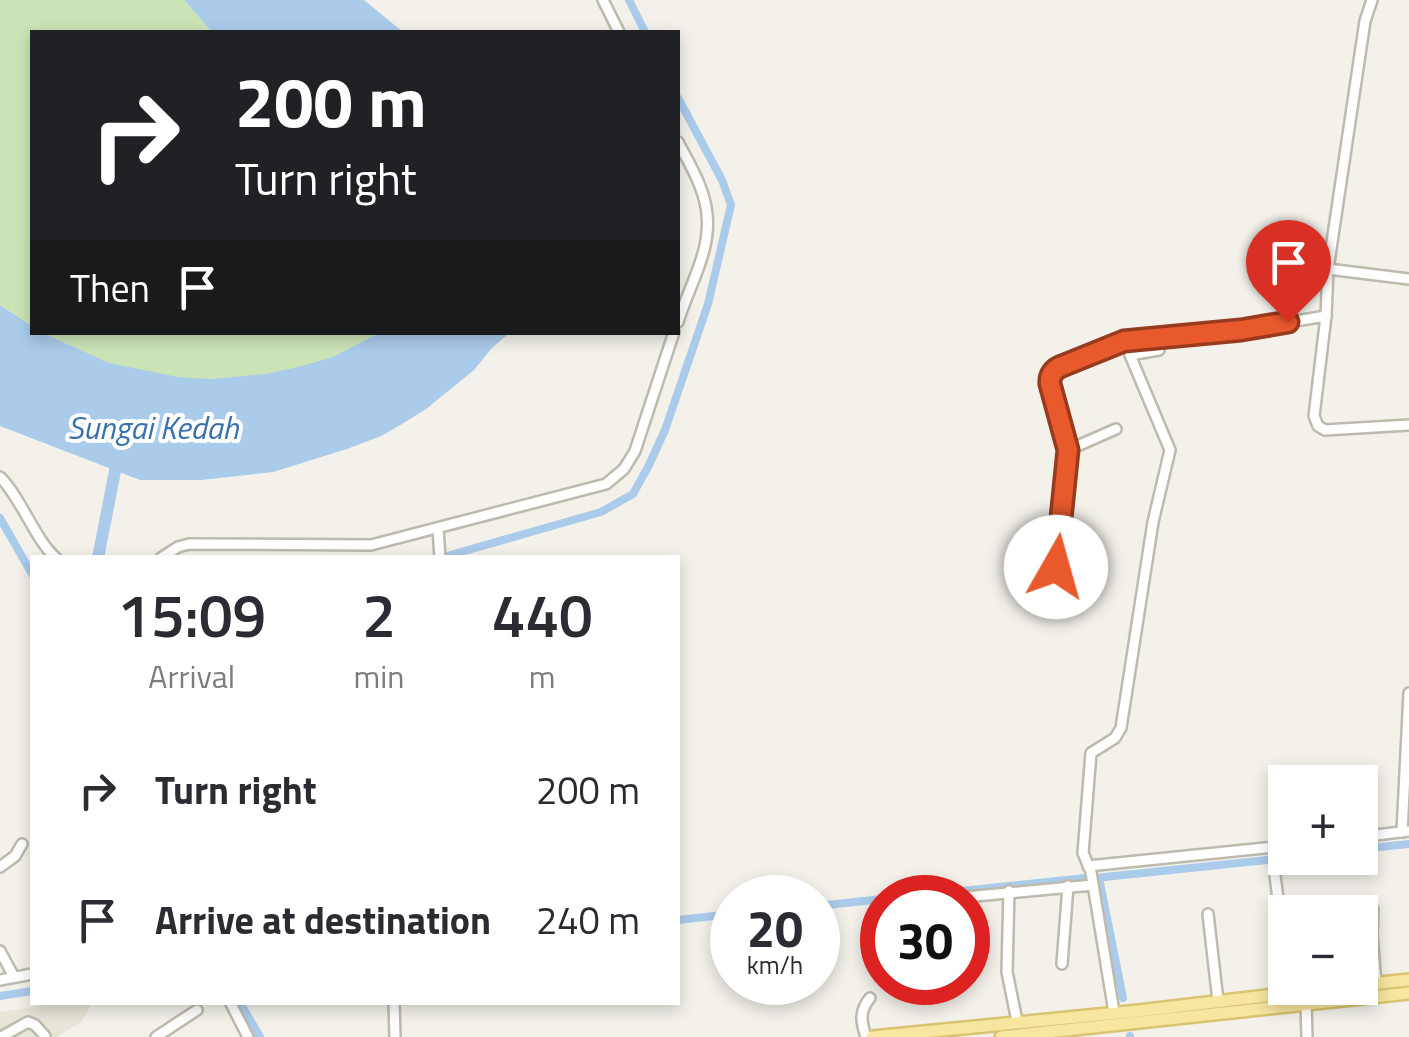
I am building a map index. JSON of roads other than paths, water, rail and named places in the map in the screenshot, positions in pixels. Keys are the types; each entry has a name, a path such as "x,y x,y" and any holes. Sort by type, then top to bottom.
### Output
{"main road":[{"path":"1378,983 1409,980"},
{"path":"1001,1037 1091,1032 1137,1016 1268,993"},
{"path":"1378,996 1409,993"},
{"path":"1137,1016 1292,1005"},
{"path":"869,1037 1017,1021 1118,1022"}],"street":[{"path":"603,0 618,30"},
{"path":"1372,0 1365,21 1328,268 1314,410 1322,430 1409,425"},
{"path":"680,146 700,188 708,231 680,316"},
{"path":"1328,268 1409,279"},
{"path":"1056,567 1068,450 1050,379 1057,368 1124,341 1241,330 1326,316"},
{"path":"164,555 189,544 371,545 600,486 619,474 635,451 673,335"},
{"path":"1118,1022 1091,876 1083,853 1091,753 1115,738 1121,728 1153,522 1170,450 1130,354 1159,350"},
{"path":"1068,450 1116,429"},
{"path":"0,477 53,555"},
{"path":"438,528 439,555"},
{"path":"1378,835 1406,832 1409,694"},
{"path":"0,867 15,856 22,844"},
{"path":"990,894 1068,886 1091,876 1268,849"},
{"path":"1275,875 1277,895"},
{"path":"1062,964 1068,886"},
{"path":"1010,891 1007,972 1017,1021"},
{"path":"1208,914 1218,1000"},
{"path":"0,951 14,977"},
{"path":"0,980 30,974"},
{"path":"232,1005 248,1037"},
{"path":"394,1005 395,1037"},
{"path":"864,1005 861,1017 869,1037"},
{"path":"1306,1005 1307,1037"},
{"path":"156,1037 197,1010"},
{"path":"1,1037 28,1022 45,1036"}],"water":[{"path":"184,0 364,0 401,30 210,30"},
{"name":"Sungai Kedah","path":"0,305 30,325 30,335 47,335 109,363 178,377 212,379 298,367 333,357 375,335 507,335 474,370 426,409 381,436 273,472 201,480 140,480 0,426"}],"waterway":[{"path":"629,0 644,30"},
{"path":"450,555 601,512 633,494 649,465 708,304 731,205 722,180 680,102"},
{"path":"99,555 115,456"},
{"path":"0,518 30,570"},
{"path":"1378,847 1409,844"},
{"path":"1095,878 1268,860"},
{"path":"990,888 1085,878"},
{"path":"1099,878 1123,998"},
{"path":"840,904 860,901"},
{"path":"680,920 710,916"},
{"path":"0,996 30,991"},
{"path":"239,1005 258,1037"}]}
